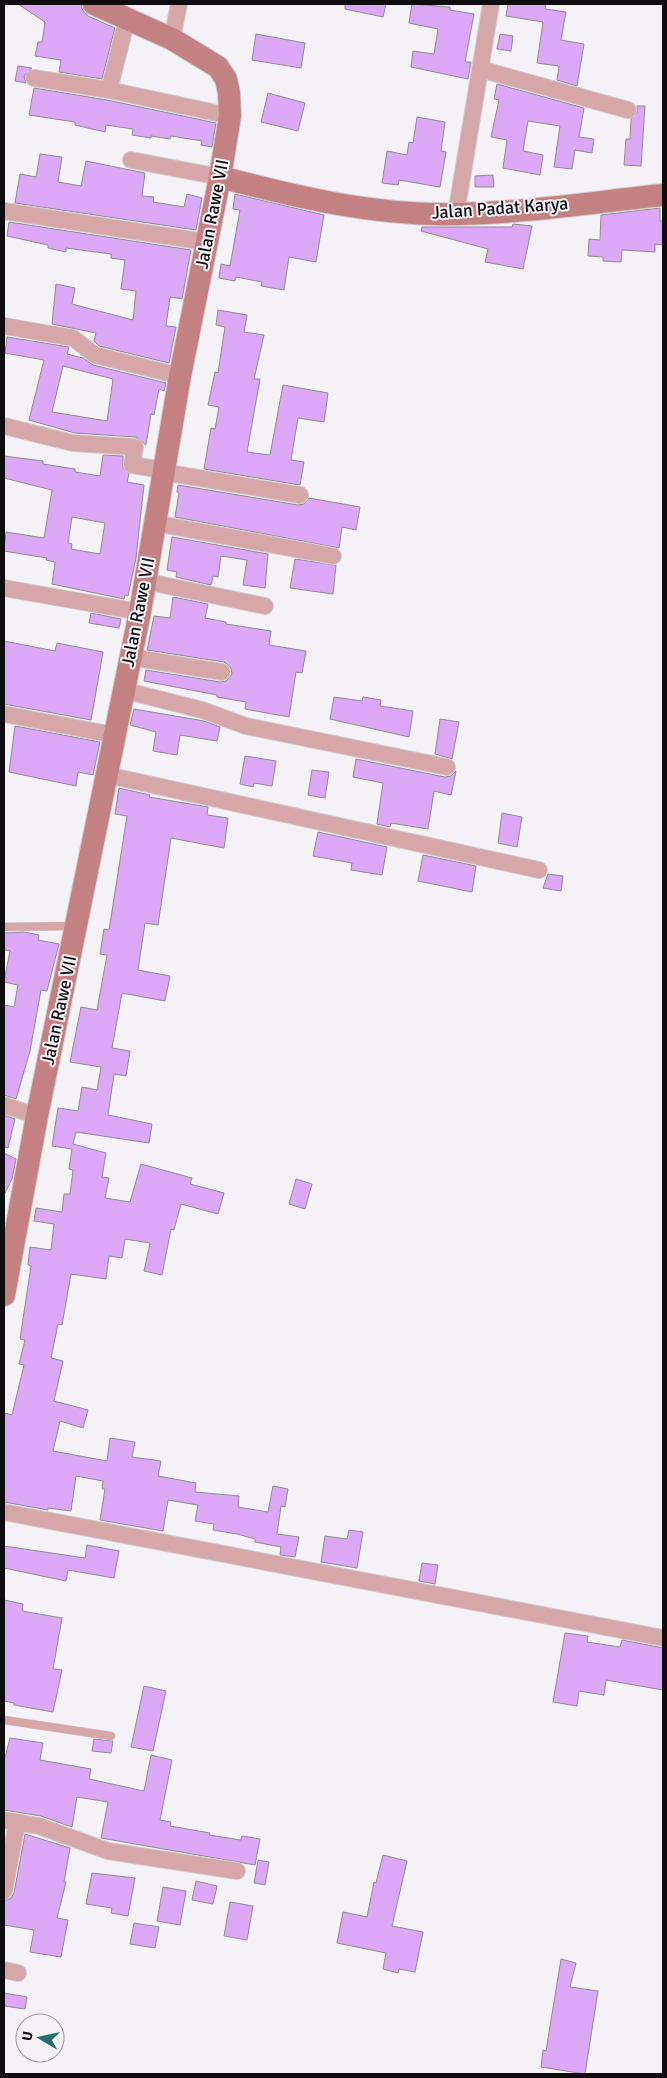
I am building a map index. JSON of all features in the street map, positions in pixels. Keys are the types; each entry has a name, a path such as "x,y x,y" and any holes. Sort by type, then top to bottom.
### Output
{"main road":[{"name":"Jalan Rawe VII","path":"4,1295 37,1116 140,612 180,376 220,177 230,116 226,79 218,67 172,39 94,4"},
{"name":"Jalan Padat Karya","path":"220,177 287,194 368,208 456,214 663,195"}],"street":[{"path":"172,39 179,4"},
{"path":"456,214 491,4"},
{"path":"109,90 127,19"},
{"path":"480,69 628,110"},
{"path":"34,78 109,90 230,116"},
{"path":"131,160 220,177"},
{"path":"4,211 206,242"},
{"path":"4,326 73,338 95,355 180,376"},
{"path":"4,426 73,443 135,447 132,465 300,495"},
{"path":"154,523 333,556"},
{"path":"144,581 264,606"},
{"path":"4,588 140,612"},
{"path":"130,657 222,672"},
{"path":"123,690 202,710 246,726 447,767"},
{"path":"4,714 114,735"},
{"path":"107,775 539,870"},
{"path":"4,1104 37,1116"},
{"path":"4,1512 663,1638"},
{"path":"4,1891 10,1822 57,1832 108,1851 237,1871"}],"lane":[{"path":"4,927 76,926"},
{"path":"4,1720 111,1736"}],"building":[{"path":"18,4 81,4 83,11 88,16 115,28 102,79 59,72 61,60 35,56 38,42 42,42 45,22"},
{"path":"345,4 386,4 383,17 345,9"},
{"path":"412,4 450,7 450,10 474,14 465,62 471,62 468,79 411,67 413,51 434,54 438,29 409,23"},
{"path":"508,4 546,4 545,9 566,12 561,40 584,44 577,86 557,80 559,66 537,63 543,22 506,16"},
{"path":"256,34 305,43 301,68 252,60"},
{"path":"500,34 513,36 511,51 497,49"},
{"path":"18,66 32,68 24,76 26,83 15,81"},
{"path":"497,84 584,108 579,137 594,139 592,153 575,150 572,169 554,167 560,126 528,121 523,151 543,155 540,175 503,168 507,140 491,137 499,100 494,99"},
{"path":"34,88 107,100 216,123 212,147 201,145 202,141 171,136 170,139 132,135 133,129 106,125 105,132 75,125 75,122 29,115"},
{"path":"268,93 305,103 298,131 261,122"},
{"path":"637,106 645,106 641,166 624,165 626,139 630,139 631,119 637,113"},
{"path":"417,117 445,122 441,151 446,152 440,187 399,180 398,185 382,183 387,151 407,155 409,142 413,143"},
{"path":"40,154 62,157 58,182 81,186 86,161 145,173 142,196 154,197 153,202 184,207 187,194 202,198 196,230 15,203 20,174 36,177"},
{"path":"493,175 494,187 475,187 475,176"},
{"path":"235,194 324,215 316,262 289,257 284,290 261,286 262,282 236,277 235,281 219,278 221,264 230,266 240,210 233,209"},
{"path":"660,208 660,221 663,221 663,245 655,244 655,252 622,250 621,262 603,261 603,257 588,256 589,239 600,240 601,215"},
{"path":"9,222 191,250 182,299 170,297 166,326 176,327 169,363 99,346 94,341 96,333 52,324 56,284 75,288 72,304 133,320 136,291 121,289 125,260 111,258 111,254 66,248 66,252 48,248 48,245 7,236"},
{"path":"513,224 532,226 523,269 485,262 488,249 421,231 422,227 512,227"},
{"path":"218,310 247,315 244,332 264,335 254,379 260,379 247,452 270,455 283,385 328,393 324,422 298,418 291,460 304,462 300,485 204,469 211,428 215,429 219,407 208,405 215,372 218,373 225,327 216,325"},
{"path":"7,337 69,347 67,354 83,358 93,365 166,383 164,391 159,389 154,415 151,414 146,445 136,437 75,433 29,420 44,360 5,353","holes":["63,366 113,379 107,421 52,412"]},
{"path":"103,455 123,456 123,468 129,474 127,482 144,485 136,558 128,596 125,595 124,599 52,584 55,562 46,560 47,558 4,551 6,532 44,538 52,490 4,478 4,456 43,461 43,464 75,469 75,472 100,476","holes":["72,517 105,523 100,554 71,549 72,544 68,543"]},
{"path":"178,485 298,505 304,504 309,498 360,507 356,530 342,527 339,548 175,517 179,493 177,492"},
{"path":"172,537 268,554 265,588 243,585 247,560 221,556 218,577 213,576 211,585 176,577 177,572 167,570"},
{"path":"295,559 336,565 333,594 290,588"},
{"path":"173,597 208,604 205,618 226,622 226,624 271,631 269,645 306,651 302,673 296,672 289,717 245,709 246,702 144,681 146,670 220,682 226,681 232,674 231,668 224,662 147,650 154,616 170,618"},
{"path":"91,613 121,619 119,628 89,623"},
{"path":"4,641 55,651 57,643 103,652 91,720 4,704"},
{"path":"334,697 362,701 363,697 381,700 380,706 413,711 409,737 330,719"},
{"path":"134,709 204,721 220,727 217,741 180,735 177,755 153,751 156,732 130,725"},
{"path":"440,719 459,722 452,759 435,754"},
{"path":"15,726 100,742 93,775 78,772 76,786 9,772"},
{"path":"245,756 276,761 272,786 254,783 253,787 240,784"},
{"path":"356,759 445,777 451,776 456,771 451,795 434,791 428,829 391,823 390,827 377,824 383,783 353,777"},
{"path":"312,770 329,772 325,798 308,795"},
{"path":"119,788 150,795 149,797 208,807 207,815 228,818 224,848 171,838 158,925 145,923 138,970 170,976 165,1001 122,993 112,1048 130,1051 126,1076 114,1074 108,1115 152,1124 149,1143 76,1132 73,1144 106,1153 102,1177 109,1178 105,1198 130,1202 141,1164 192,1178 190,1184 224,1193 218,1214 181,1204 174,1230 171,1229 162,1275 144,1271 150,1243 125,1239 122,1258 109,1256 106,1279 71,1274 62,1325 58,1324 51,1358 63,1361 54,1401 88,1410 83,1428 60,1421 53,1451 107,1461 110,1438 135,1442 132,1457 161,1461 158,1476 196,1483 195,1492 239,1496 238,1507 268,1512 273,1486 288,1489 285,1507 281,1506 277,1534 299,1537 295,1557 280,1555 281,1547 255,1542 255,1539 237,1534 213,1530 214,1524 195,1521 198,1505 168,1500 163,1531 100,1520 105,1489 102,1489 103,1481 76,1476 71,1511 48,1508 48,1510 4,1502 4,1419 5,1413 12,1415 24,1365 19,1364 25,1340 20,1339 31,1266 28,1265 30,1247 51,1250 54,1224 34,1221 36,1208 62,1212 64,1194 70,1194 73,1170 69,1169 72,1149 52,1146 58,1108 78,1111 82,1087 97,1090 101,1067 70,1062 81,1007 97,1010 107,955 100,954 104,929 109,930 127,816 115,814"},
{"path":"502,813 522,817 517,847 498,843"},
{"path":"318,832 387,847 382,875 351,870 352,863 313,856"},
{"path":"423,855 476,866 472,892 418,881"},
{"path":"548,874 563,876 561,891 543,888"},
{"path":"24,932 39,935 38,940 59,944 47,991 41,990 30,1051 16,1099 4,1095 4,1005 14,1007 18,985 4,982 10,951 4,950 4,933"},
{"path":"4,1115 15,1119 8,1148 4,1147"},
{"path":"4,1153 16,1159 12,1179 4,1195"},
{"path":"296,1179 312,1184 305,1209 289,1204"},
{"path":"349,1530 363,1532 357,1568 321,1562 325,1536 347,1539"},
{"path":"87,1545 119,1551 114,1578 68,1570 66,1581 4,1568 4,1546 85,1558"},
{"path":"422,1563 438,1565 435,1584 419,1581"},
{"path":"4,1600 23,1604 22,1611 62,1618 53,1669 62,1670 53,1712 14,1705 14,1703 4,1701"},
{"path":"565,1633 588,1636 587,1642 620,1647 622,1640 663,1648 663,1690 606,1680 604,1695 579,1691 577,1706 553,1702"},
{"path":"144,1686 166,1691 153,1751 131,1747"},
{"path":"10,1738 43,1743 40,1760 91,1769 89,1779 144,1791 151,1755 172,1760 160,1820 171,1822 170,1826 210,1833 209,1835 241,1840 242,1836 260,1839 255,1865 101,1838 108,1802 77,1797 72,1827 41,1816 4,1810 4,1761"},
{"path":"94,1739 113,1741 111,1753 92,1751"},
{"path":"25,1834 70,1848 64,1882 66,1882 57,1918 68,1920 61,1957 30,1952 34,1930 4,1925 4,1901 11,1898 14,1893"},
{"path":"383,1855 407,1861 392,1926 423,1932 415,1972 399,1969 398,1973 383,1969 386,1953 337,1943 343,1912 367,1917 374,1882 376,1883"},
{"path":"258,1860 269,1862 265,1885 254,1883"},
{"path":"92,1873 135,1878 128,1916 111,1913 112,1908 86,1904"},
{"path":"196,1881 217,1886 213,1904 192,1900"},
{"path":"163,1887 186,1891 180,1925 157,1921"},
{"path":"230,1902 253,1906 247,1940 224,1936"},
{"path":"134,1923 159,1927 155,1948 130,1944"},
{"path":"561,1959 576,1963 570,1987 598,1991 585,2074 541,2067 543,2050 546,2051"},
{"path":"4,1993 27,1997 25,2009 4,2006"}]}
